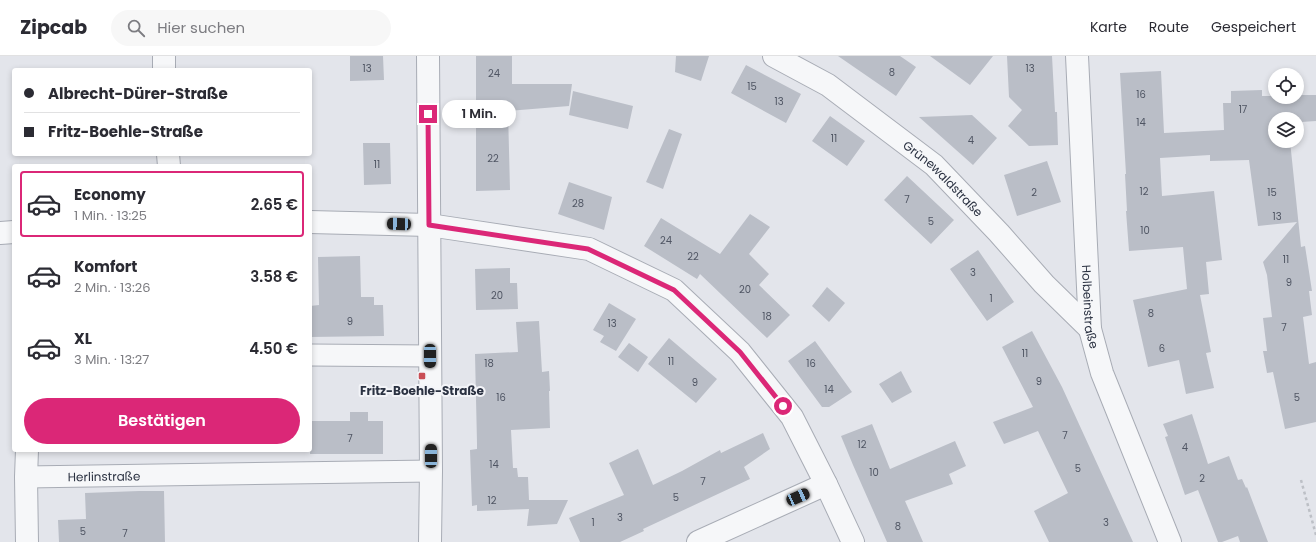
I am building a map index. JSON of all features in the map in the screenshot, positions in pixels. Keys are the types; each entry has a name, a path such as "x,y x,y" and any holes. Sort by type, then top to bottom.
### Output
{"street":[{"path":"164,56 164,68"},
{"path":"428,56 431,471 430,542"},
{"name":"Grünewaldstraße","path":"774,56 828,85 934,165 999,233 1044,284 1090,329"},
{"name":"Holbeinstraße","path":"1077,56 1090,329 1102,373 1170,542"},
{"path":"312,222 429,225 588,249 674,290 740,352 792,417 853,542"},
{"path":"0,233 12,232"},
{"path":"312,354 430,356"},
{"path":"27,452 27,542"},
{"name":"Herlinstraße","path":"26,477 431,471"},
{"path":"698,542 826,484"}],"path":[{"path":"1300,480 1316,536"}],"building":[{"path":"350,56 383,56 384,80 350,81"},
{"path":"476,56 512,56 512,84 572,84 569,106 508,111 510,190 476,191"},
{"path":"676,56 709,56 701,81 675,72"},
{"path":"838,56 900,56 916,67 896,96"},
{"path":"930,56 993,56 970,85"},
{"path":"1007,56 1052,56 1055,112 1057,112 1058,145 1029,146 1008,126 1022,110 1009,97"},
{"path":"746,65 801,94 786,123 731,93"},
{"path":"1161,71 1164,133 1224,130 1223,103 1231,103 1231,91 1262,90 1262,96 1268,96 1268,104 1304,104 1304,95 1316,95 1316,121 1304,122 1304,112 1268,112 1268,148 1291,148 1301,247 1305,246 1312,291 1309,291 1312,315 1303,317 1309,364 1316,362 1316,422 1285,429 1273,372 1267,373 1263,351 1267,351 1263,318 1272,317 1267,275 1263,262 1297,222 1258,226 1249,160 1210,161 1210,155 1160,158 1162,196 1214,191 1222,260 1206,262 1209,294 1200,295 1211,352 1206,353 1214,388 1186,394 1179,360 1148,367 1133,300 1187,289 1183,247 1129,251 1120,73"},
{"path":"573,91 633,106 628,129 569,115"},
{"path":"972,115 997,138 973,165 919,117"},
{"path":"830,116 865,141 847,166 812,141"},
{"path":"669,129 682,134 663,189 646,182"},
{"path":"363,143 390,143 391,184 364,185"},
{"path":"1047,161 1061,202 1017,216 1004,175"},
{"path":"907,176 954,220 931,244 884,200"},
{"path":"569,182 612,197 604,230 558,214"},
{"path":"750,214 770,227 749,254 769,274 759,285 790,315 767,338 700,274 697,279 644,246 661,218 720,254"},
{"path":"978,250 1014,302 987,321 950,269"},
{"path":"360,256 361,297 374,297 374,305 383,305 384,336 312,337 312,306 319,305 318,257"},
{"path":"510,268 510,283 517,283 518,309 476,310 475,269"},
{"path":"827,287 845,303 829,322 812,306"},
{"path":"609,303 636,319 616,351 600,342 604,336 593,330"},
{"path":"539,321 542,372 549,371 550,428 511,430 513,468 517,468 518,477 528,477 529,500 568,500 557,524 527,526 529,509 477,511 477,505 472,506 470,450 477,449 475,354 518,352 516,322"},
{"path":"1032,331 1062,387 1133,542 1049,542 1034,511 1068,493 1038,431 1004,444 993,422 1033,407 1002,347"},
{"path":"669,338 717,379 696,403 648,364"},
{"path":"815,341 852,392 829,407 822,407 788,361"},
{"path":"629,343 648,357 638,372 618,357"},
{"path":"901,371 912,392 892,403 879,384"},
{"path":"350,412 368,412 368,421 383,421 383,454 310,454 310,452 312,452 312,421 350,421"},
{"path":"1192,414 1208,464 1229,456 1238,480 1242,479 1246,488 1247,487 1268,542 1240,542 1238,536 1218,542 1198,490 1185,495 1165,437 1168,436 1163,424"},
{"path":"872,424 890,469 955,441 966,466 949,474 953,484 905,501 923,542 887,542 853,465 841,436"},
{"path":"763,433 770,449 744,467 750,479 643,529 644,531 620,542 580,542 569,518 624,495 609,463 638,449 653,485 720,450 721,453"},
{"path":"164,491 165,542 59,542 58,520 86,519 85,493"}],"place":[{"name":"Fritz-Boehle-Straße","path":"422,376"}],"route":[{"path":"428,114 429,225 588,249 674,290 740,352 783,406"}]}
